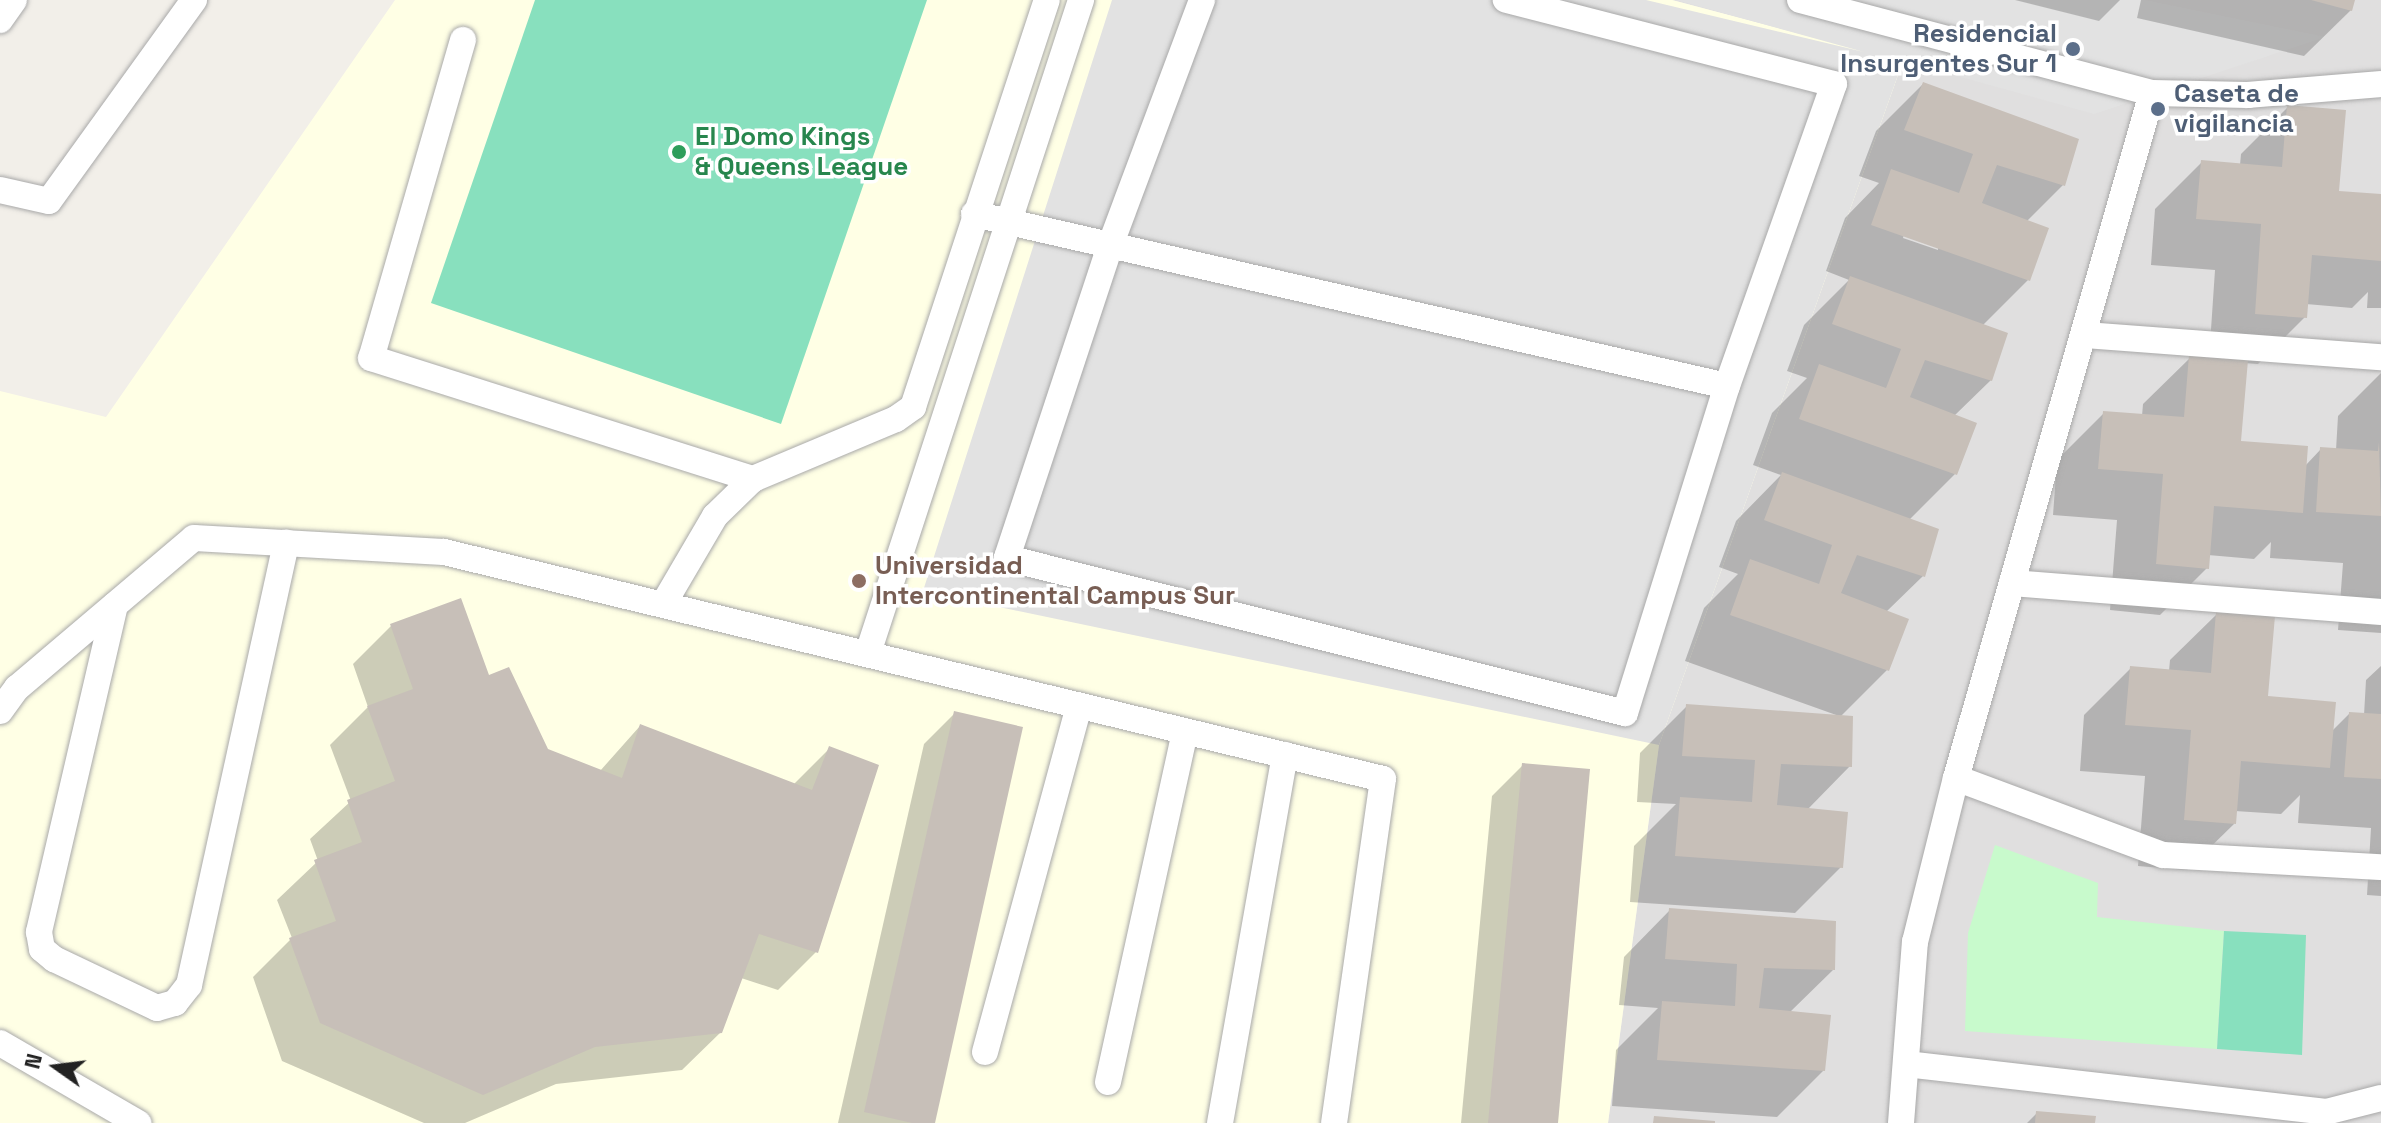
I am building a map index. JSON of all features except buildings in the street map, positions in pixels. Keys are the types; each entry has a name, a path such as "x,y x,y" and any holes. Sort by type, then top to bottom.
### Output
{"lane":[{"path":"0,20 14,0"},
{"path":"0,190 49,201 194,0"},
{"path":"664,603 715,516 753,479 896,419 913,407 974,214 1047,0"},
{"path":"868,653 943,412 1081,0"},
{"path":"1202,0 1110,246 1007,558 1115,581 1537,694 1625,713 1727,386 1834,84 1506,0"},
{"path":"1800,0 2152,93 2248,95 2381,84"},
{"path":"463,40 371,358 753,479"},
{"path":"1901,1123 1915,942 1956,778 2152,93"},
{"path":"974,214 1006,224 1727,386"},
{"path":"2085,335 2381,357"},
{"path":"913,407 943,412"},
{"path":"0,711 17,688 194,538 444,552 1383,779 1334,1123"},
{"path":"115,605 39,932 42,949 54,959 157,1008 175,1003 189,985 286,543"},
{"path":"2012,583 2381,612"},
{"path":"985,1052 1079,706"},
{"path":"1108,1082 1185,731"},
{"path":"1220,1123 1285,755"},
{"path":"1956,778 2163,855 2381,867"},
{"path":"0,1043 138,1123"},
{"path":"1906,1064 2326,1112 2381,1098"}],"shaded area":[{"name":"Universidad Intercontinental Campus Sur","path":"395,0 1672,0 1903,61 1659,745 1608,1123 0,1123 0,391 106,417"},
{"path":"1112,0 1646,0 1864,52 1676,0 2144,0 2325,37 2094,114 1903,61 1659,745 923,591"},
{"path":"1672,0 2381,0 2381,1123 1608,1123 1659,745 1903,61"}],"green space":[{"name":"El Domo Kings & Queens League","path":"535,0 927,0 781,424 431,303"},
{"path":"1995,845 2098,883 2097,917 2224,931 2217,1049 1965,1031 1968,933"},
{"path":"2224,931 2306,935 2302,1055 2217,1049"}],"place":[{"name":"Residencial Insurgentes Sur 1","path":"2073,49"},
{"name":"Caseta de vigilancia","path":"2158,109"},
{"name":"El Domo Kings & Queens League","path":"679,152"},
{"name":"Universidad Intercontinental Campus Sur","path":"859,581"}]}
